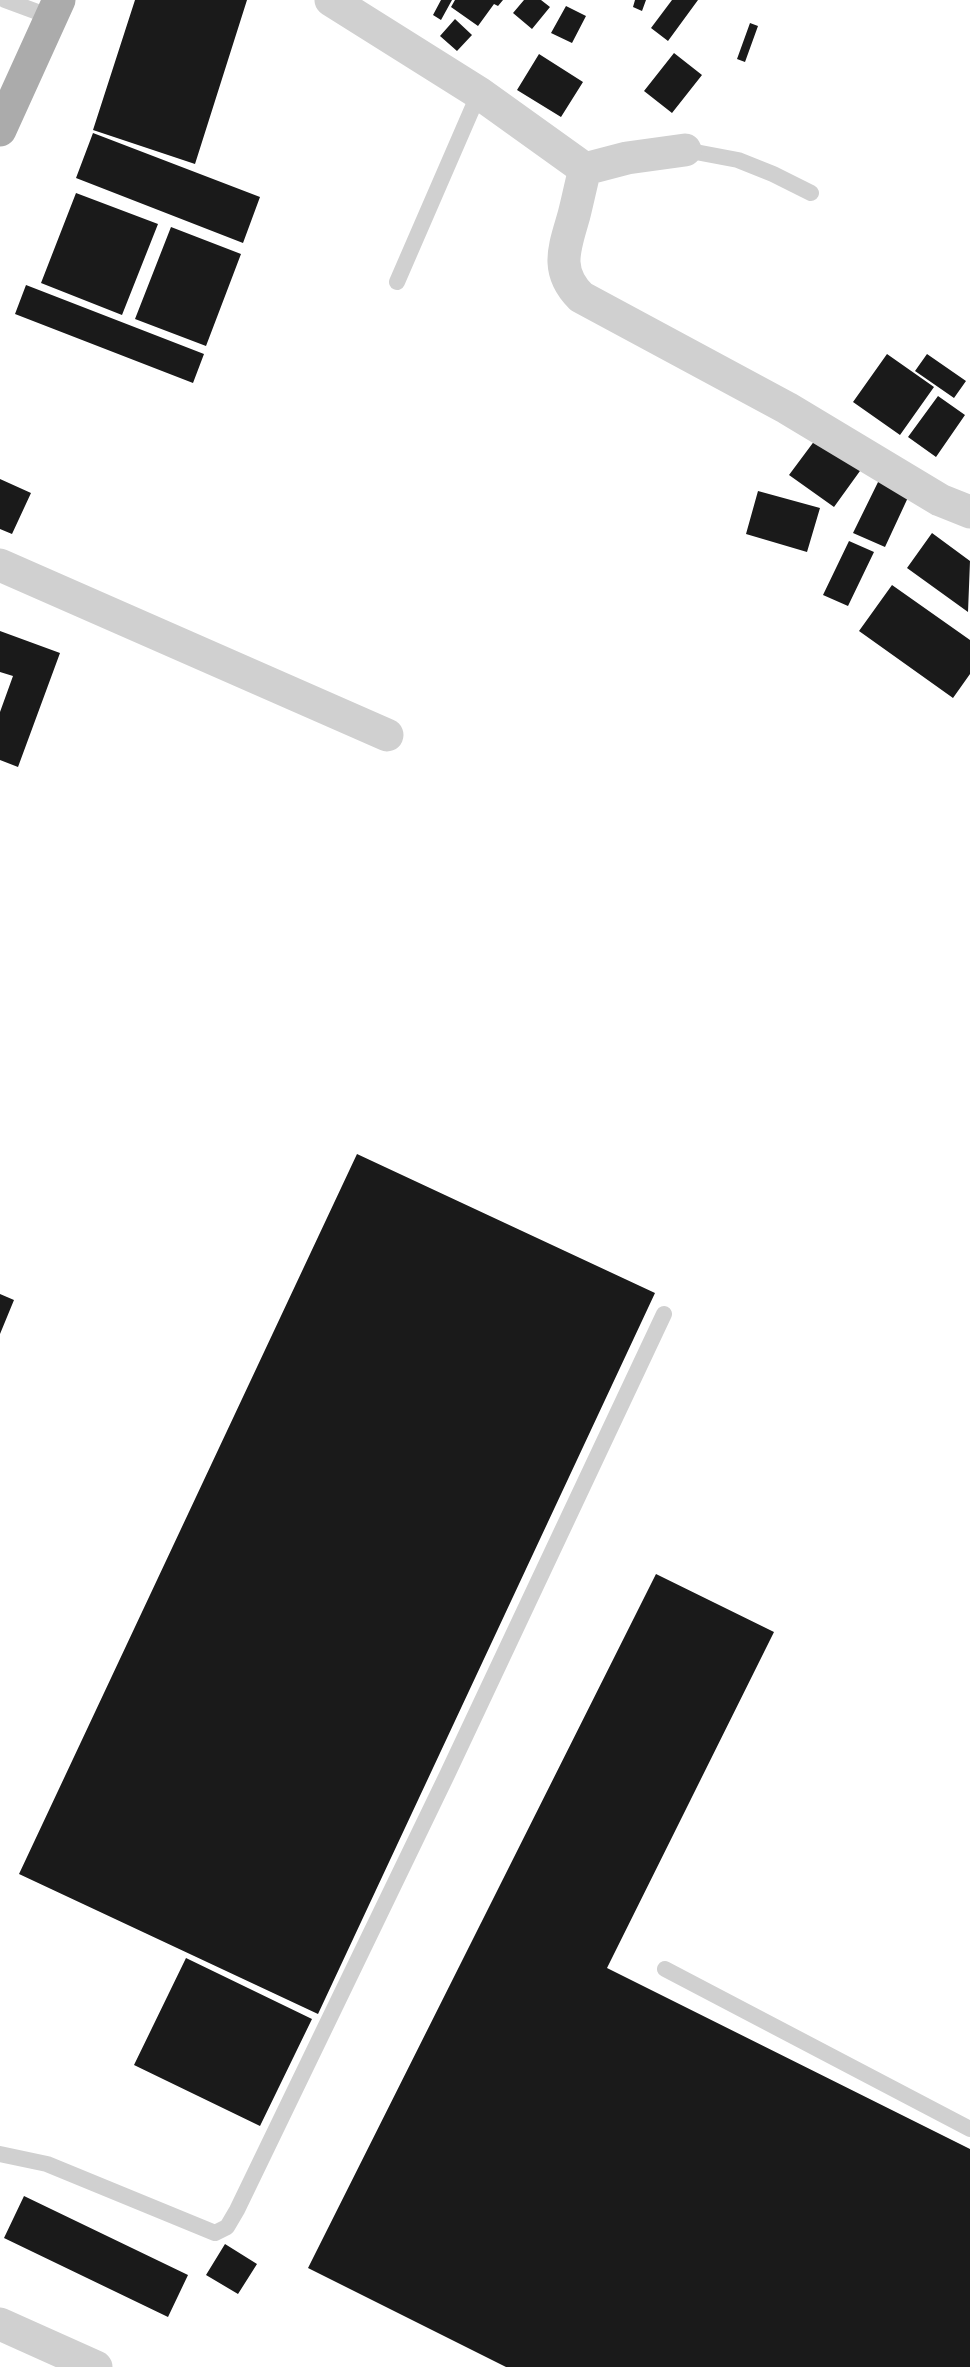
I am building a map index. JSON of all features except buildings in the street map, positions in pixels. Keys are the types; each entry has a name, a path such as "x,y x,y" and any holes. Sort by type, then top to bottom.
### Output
{"main road":[{"path":"0,130 55,9"}],"street":[{"path":"332,0 479,93 585,169"},
{"path":"585,169 627,158 686,150"},
{"path":"585,169 563,253 571,287 588,302 787,408 940,500 970,512"},
{"path":"0,565 387,735"},
{"path":"0,2324 96,2367"}],"lane":[{"path":"5,0 55,9"},
{"path":"397,282 479,93"},
{"path":"686,150 738,160 811,193"},
{"path":"0,2154 47,2164 215,2233 227,2227 452,1764 664,1314"},
{"path":"665,1969 970,2129"}]}
